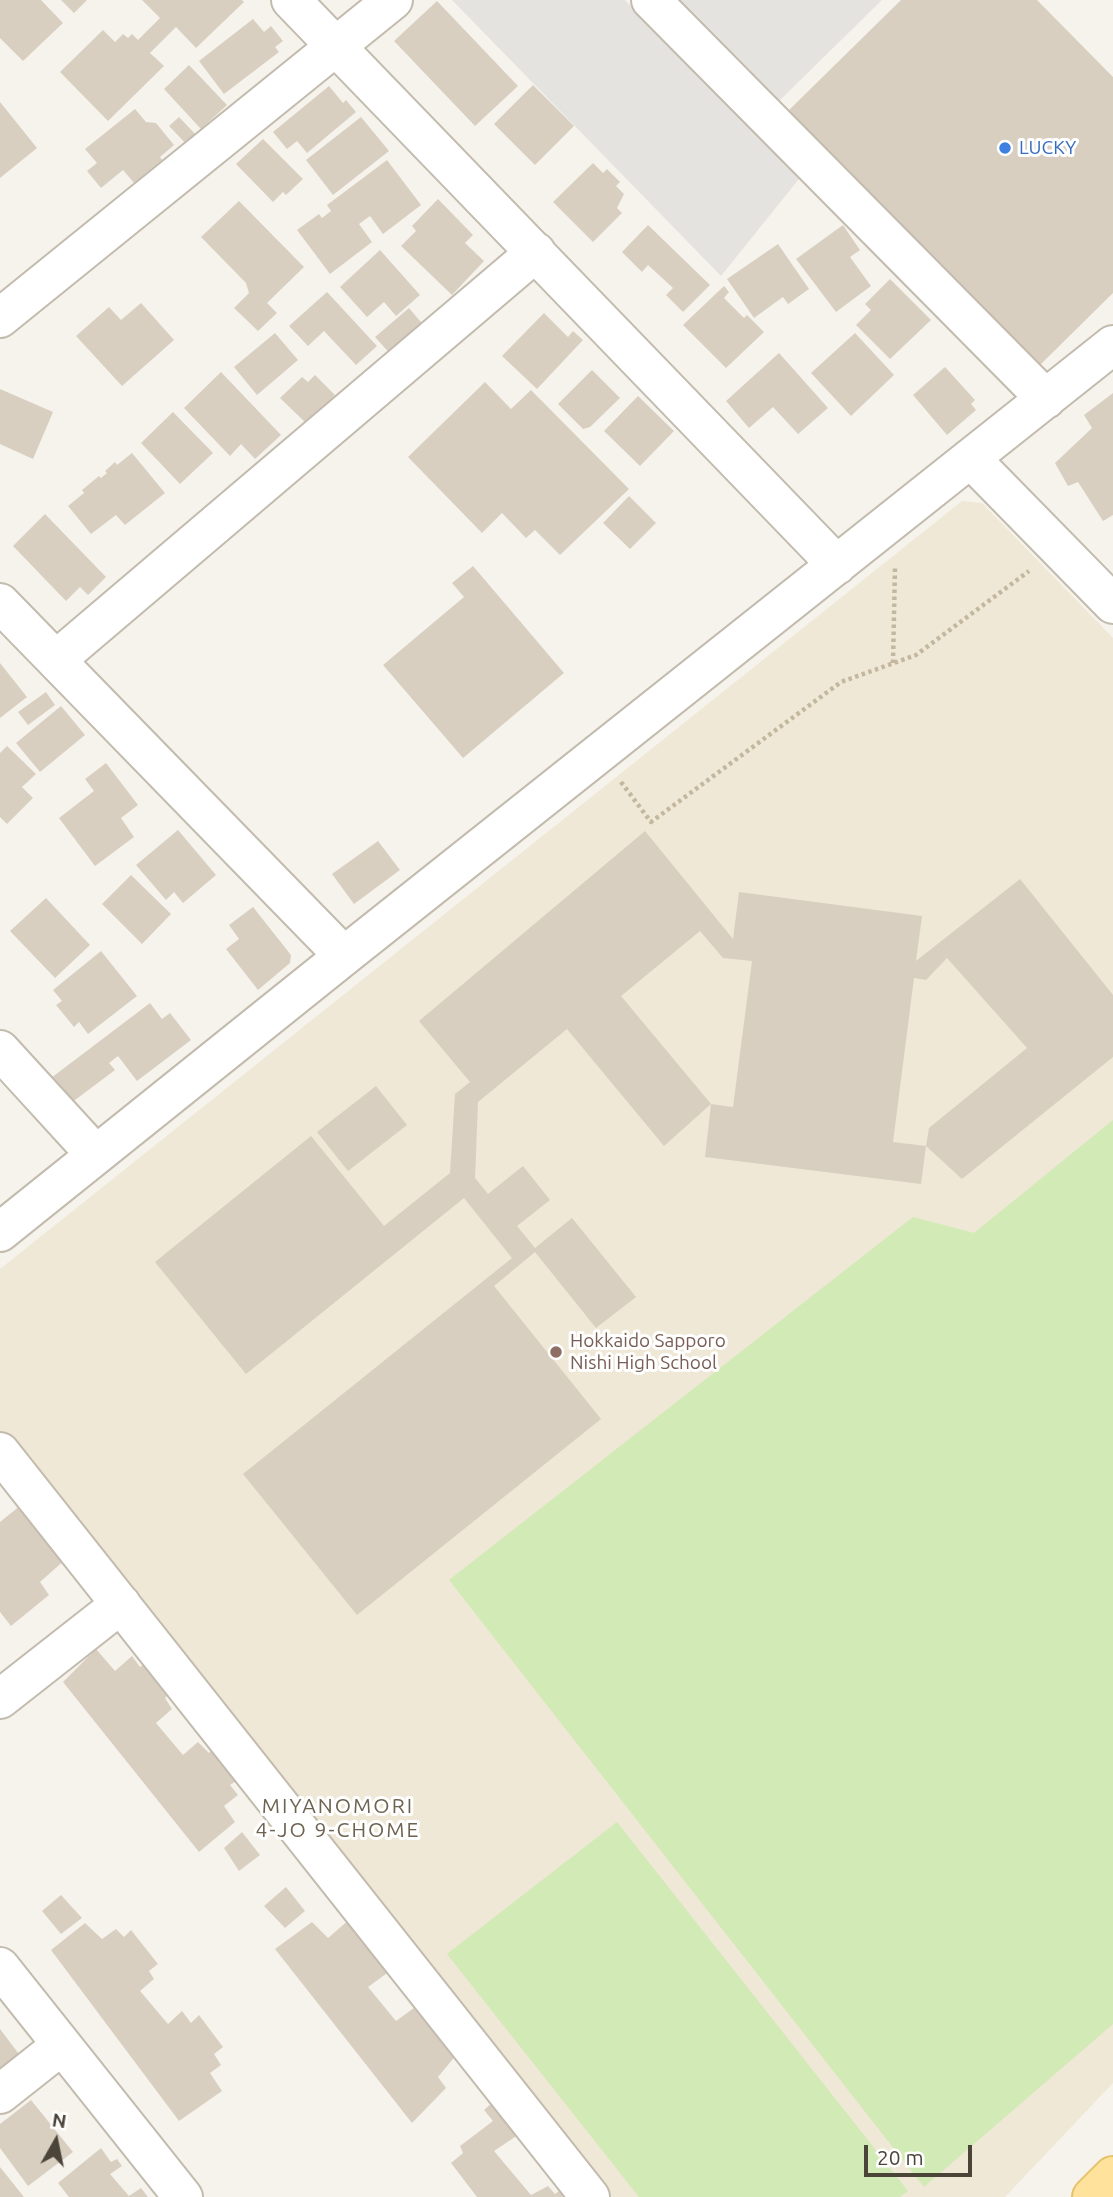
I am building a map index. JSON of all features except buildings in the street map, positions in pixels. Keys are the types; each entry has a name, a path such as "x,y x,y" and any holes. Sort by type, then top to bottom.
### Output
{"main road":[{"path":"1092,2197 1113,2176"}],"street":[{"path":"291,0 837,565"},
{"path":"0,318 393,0"},
{"path":"651,0 1046,399"},
{"path":"56,660 536,252"},
{"path":"0,1232 1113,345"},
{"path":"971,459 1113,604"},
{"path":"6,619 56,660 344,956"},
{"path":"0,1050 96,1155"},
{"path":"0,1452 590,2197"},
{"path":"0,1699 121,1604"},
{"path":"0,1967 183,2197"},
{"path":"0,2094 62,2045"}],"path":[{"path":"893,663 895,562"},
{"path":"615,773 651,822 841,682 916,655 1031,570"}],"shaded area":[{"path":"452,0 625,0 799,179 721,276"},
{"path":"674,0 882,0 776,104"},
{"name":"Hokkaido Sapporo Nishi High School","path":"962,501 982,503 1113,638 1113,2083 1005,2197 612,2197 0,1434 0,1269"}],"green space":[{"path":"1113,1120 1113,2024 924,2187 449,1580 913,1217 974,1233"},
{"path":"617,1822 908,2191 900,2197 639,2197 447,1954"}],"place":[{"name":"LUCKY","path":"1005,148"},
{"name":"Hokkaido Sapporo Nishi High School","path":"556,1352"}],"district":[{"name":"MIYANOMORI 4-JO 9-CHOME","path":"338,1818"}]}
